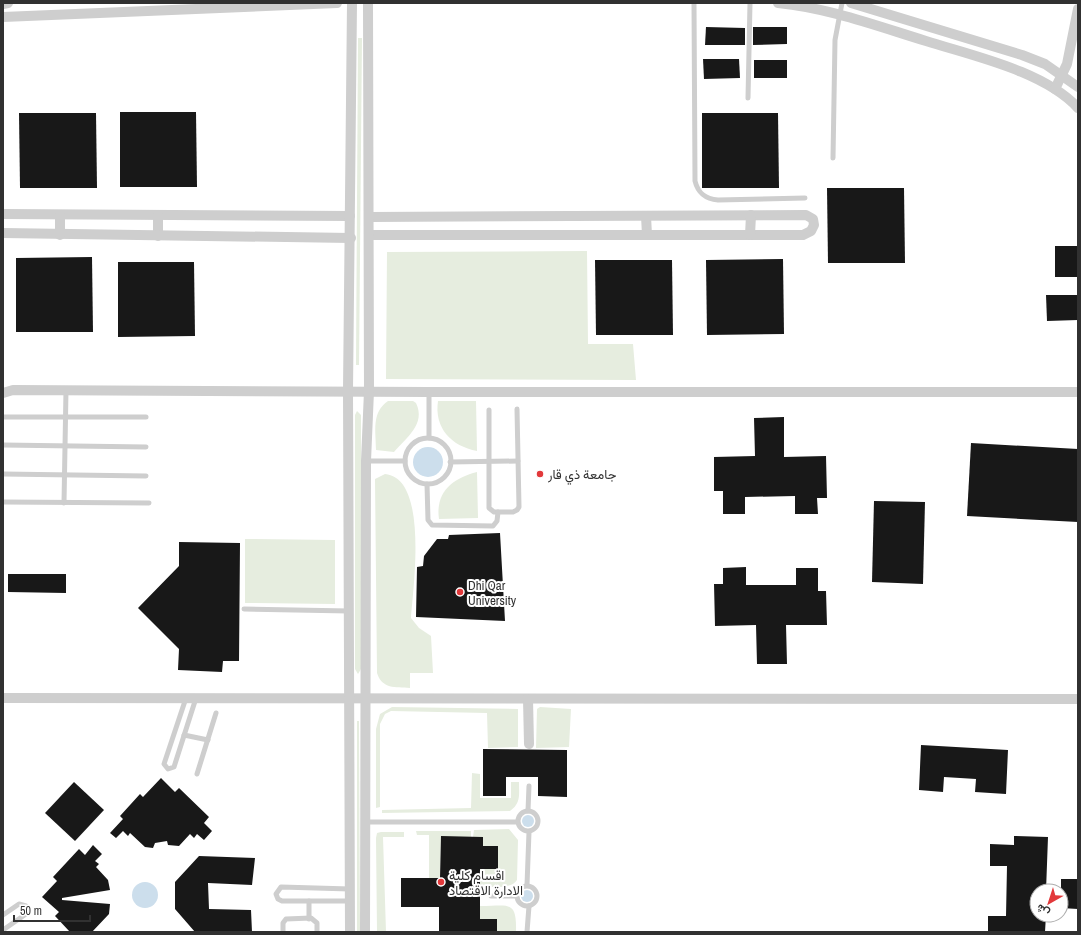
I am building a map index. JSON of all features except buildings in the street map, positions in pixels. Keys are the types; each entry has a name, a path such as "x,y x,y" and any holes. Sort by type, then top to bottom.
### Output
{"street":[{"path":"3,4 8,3"},
{"path":"3,17 337,3"},
{"path":"350,932 348,391 351,238 352,3"},
{"path":"365,932 367,698 366,461 369,391 370,235 368,3"},
{"path":"778,3 840,14 995,63 1037,79 1055,89 1078,108"},
{"path":"852,3 1045,64 1078,87"},
{"path":"1055,89 1070,54 1078,9"},
{"path":"3,214 350,216"},
{"path":"60,215 60,235"},
{"path":"158,215 158,236"},
{"path":"750,235 751,215"},
{"path":"370,218 806,215 813,219 814,225 811,231 803,235 370,235"},
{"path":"551,216 553,235"},
{"path":"646,216 647,235"},
{"path":"3,233 351,238"},
{"path":"3,393 13,390 429,392 1078,392"},
{"path":"3,698 1078,699"},
{"path":"528,699 529,744"}],"lane":[{"path":"694,3 695,181 698,190 707,198 718,200 806,198"},
{"path":"748,98 750,3"},
{"path":"833,158 835,40 842,3"},
{"path":"64,503 66,390"},
{"path":"429,392 429,438"},
{"path":"489,410 490,508 492,512 515,512 519,507 517,409"},
{"path":"3,417 146,417"},
{"path":"429,438 436,440 447,449 450,462 449,469 440,480 427,484 418,482 409,474 405,461 406,454 415,442 429,438"},
{"path":"3,445 146,446"},
{"path":"450,462 518,460"},
{"path":"366,461 405,461"},
{"path":"3,474 146,476"},
{"path":"427,484 428,520 432,525 493,526 497,521 498,512"},
{"path":"3,502 149,503"},
{"path":"244,609 350,611"},
{"path":"191,698 184,735 174,767 170,769 166,768 164,764 191,698"},
{"path":"197,774 216,713"},
{"path":"184,735 208,740"},
{"path":"528,811 529,786"},
{"path":"528,811 533,812 538,821 537,826 529,832 523,831 517,822 518,816 522,812 528,811"},
{"path":"366,822 517,822"},
{"path":"527,885 529,832"},
{"path":"527,885 532,886 538,895 537,900 528,906 518,902 516,896 522,887 527,885"},
{"path":"350,888 282,887 276,891 276,897 282,901 350,901"},
{"path":"491,896 516,896"},
{"path":"310,901 310,919"},
{"path":"3,915 19,904 26,906 26,914 3,930"},
{"path":"527,932 528,906"},
{"path":"283,932 283,923 286,919 313,919 317,923 317,932"}],"shaded area":[{"path":"358,38 362,38 359,365 356,365"},
{"path":"587,251 588,344 633,344 636,380 386,379 387,252"},
{"path":"388,401 413,401 416,403 419,417 414,430 394,452 376,450 375,429 377,417 379,411"},
{"path":"438,401 476,401 477,451 459,445 446,434 439,420 437,411"},
{"path":"357,411 361,415 361,669 358,674 355,669 355,415"},
{"path":"477,472 478,518 439,519 438,509 443,494 453,482"},
{"path":"385,474 399,480 408,494 413,513 415,536 414,583 411,618 419,628 431,636 433,673 410,673 410,688 386,685 379,678 377,673 375,479"},
{"path":"245,539 335,540 335,604 245,603"},
{"path":"392,707 518,709 518,747 488,748 487,713 391,711 385,714 380,724 380,807 376,808 376,729 380,714"},
{"path":"540,707 571,709 569,747 536,748 537,709"},
{"path":"357,721 359,721 360,932 357,932"},
{"path":"472,773 480,774 480,798 511,798 511,782 519,782 519,798 514,808 510,811 382,813 382,810 471,808"},
{"path":"509,829 518,840 517,880 506,886 480,887 480,869 498,869 498,847 483,846 473,837 474,830"},
{"path":"416,831 471,831 471,837 441,837 440,878 429,878 429,835 417,835"},
{"path":"404,832 404,837 383,837 386,932 377,932 376,838 377,833"},
{"path":"480,906 504,906 512,909 515,914 516,932 497,932 497,919 480,919"}],"water":[{"path":"428,447 439,451 443,462 439,473 428,477 417,473 413,462 417,451"},
{"path":"528,815 532,817 534,821 532,825 528,827 524,825 522,821 524,817"},
{"path":"145,882 154,886 158,895 154,904 145,908 136,904 132,895 136,886"},
{"path":"527,890 531,892 533,896 531,900 527,902 523,900 521,896 523,892"}],"place":[{"name":"جامعة ذي قار","path":"540,474"},
{"name":"Dhi Qar University","path":"460,592"},
{"name":"اقسام كلية الادارة الاقتصاد","path":"441,882"}]}
